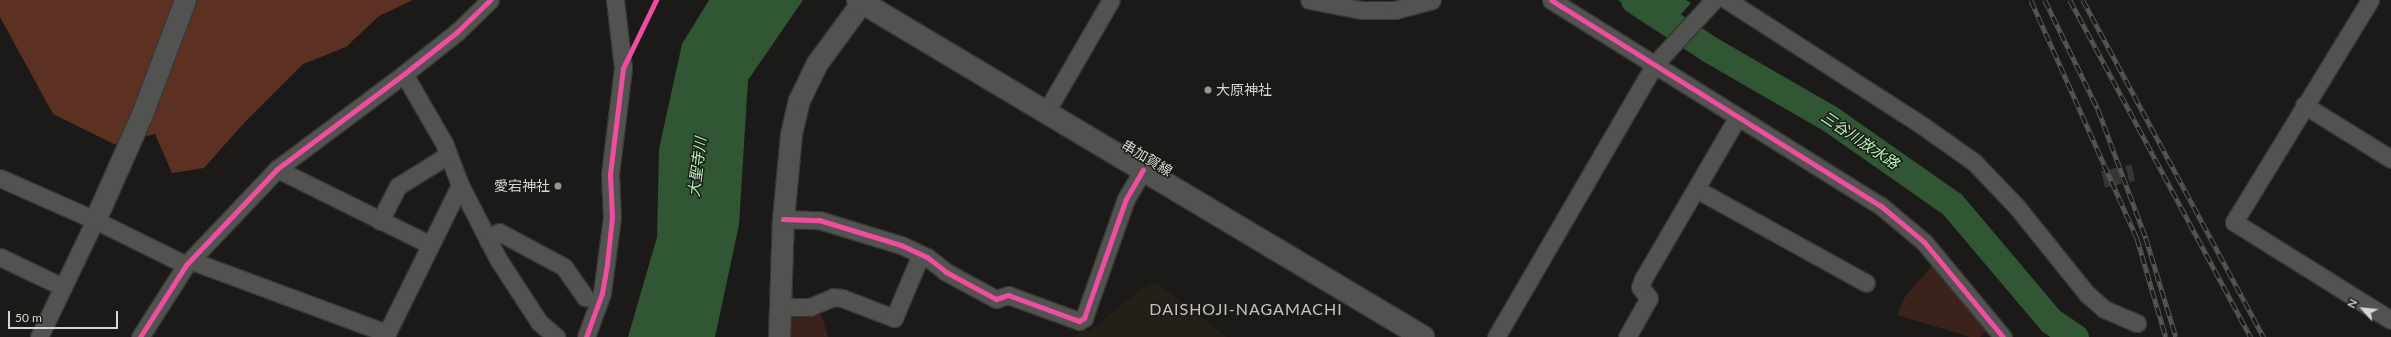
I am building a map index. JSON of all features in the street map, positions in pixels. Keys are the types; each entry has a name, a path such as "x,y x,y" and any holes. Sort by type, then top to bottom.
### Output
{"main road":[{"name":"串加賀線","path":"861,1 1423,337"}],"street":[{"path":"39,337 95,220 142,114 185,0"},
{"path":"140,337 189,263 233,213 277,169 404,74 457,32 490,0"},
{"path":"586,337 605,276 612,217 610,174 623,68 615,0"},
{"path":"1046,112 1111,0"},
{"path":"1309,0 1361,10 1395,10 1432,0"},
{"path":"1551,0 1657,61 1737,118 1880,206 1906,225 1938,257 2003,337"},
{"path":"1496,337 1657,61 1713,0"},
{"path":"1727,0 1923,126 1974,162 2017,207 2087,294 2104,309 2137,323"},
{"path":"2370,0 2304,105 2234,222 2391,320"},
{"path":"779,337 783,218 791,134 799,100 817,63 861,1"},
{"path":"404,74 444,143 460,185 488,241 539,322 556,337"},
{"path":"2304,105 2391,159"},
{"path":"1627,337 1649,298 1640,287 1643,279 1737,118"},
{"path":"380,221 398,186 448,155"},
{"path":"277,169 429,244"},
{"path":"783,218 819,220 878,237 921,254 946,272 996,299 1008,295 1078,321 1084,318 1126,199 1143,170"},
{"path":"0,178 189,263 386,335 429,244 460,185"},
{"path":"1696,189 1866,283"},
{"path":"488,241 499,232 564,267 582,292 605,276"},
{"path":"781,307 810,307 833,297 842,298 894,318 921,254"},
{"path":"0,257 63,287"}],"shaded area":[{"path":"0,0 413,0 379,16 346,47 303,64 244,123 204,168 172,173 155,134 114,144 53,114 0,17"},
{"path":"1933,265 1989,328 1980,337 1970,337 1897,315 1904,298"},
{"path":"1156,282 1227,337 1074,337 1080,329 1090,331 1141,289"},
{"path":"815,311 822,316 828,337 787,337 789,312"}],"water":[{"name":"大聖寺川","path":"709,0 803,0 748,80 739,225 715,337 628,337 657,237 659,149 682,44"},
{"path":"1618,0 1686,0 1691,3 1666,31"}],"waterway":[{"name":"三谷川放水路","path":"1634,0 1711,50 1829,118 1952,204 2051,321 2075,337"}],"tunnel":[{"path":"2103,179 2133,172"}],"railway":[{"path":"2031,0 2137,238 2166,337"},
{"path":"2045,0 2098,109 2146,238 2176,337"},
{"path":"2070,0 2251,337"},
{"path":"2083,0 2264,337"}],"cycle path":[{"path":"140,337 186,265 277,169 404,74 457,32 490,0"},
{"path":"586,337 602,293 607,264 612,217 610,174 623,68 656,0"},
{"path":"1551,0 1881,206 1924,242 2003,337"},
{"path":"783,219 819,220 901,245 927,257 946,272 996,299 1008,295 1079,321 1084,318 1126,199 1143,170"}],"place":[{"name":"大原神社","path":"1208,90"},
{"name":"愛宕神社","path":"558,186"}],"district":[{"name":"DAISHOJI-NAGAMACHI","path":"1246,309"}]}
